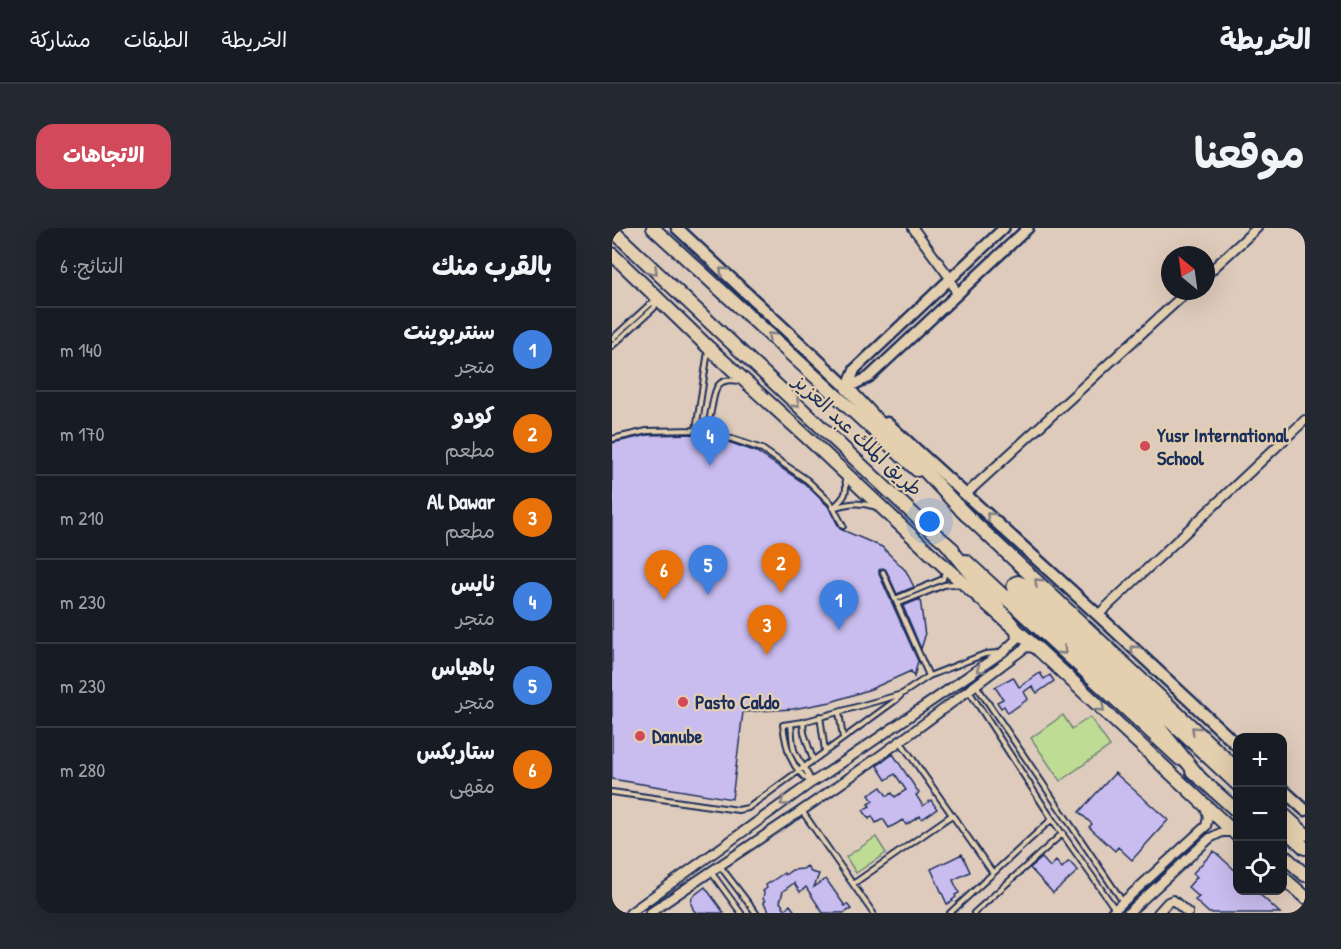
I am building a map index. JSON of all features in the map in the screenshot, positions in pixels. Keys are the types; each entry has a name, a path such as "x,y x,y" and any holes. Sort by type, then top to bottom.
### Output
{"main road":[{"name":"طريق الملك عبد العزيز","path":"653,228 967,516 1233,765"},
{"path":"677,228 847,388 966,494 1233,741"},
{"name":"طريق الملك عبد العزيز","path":"612,230 926,525 1233,808"},
{"path":"612,254 709,348 945,567 1038,649 1233,832"},
{"path":"847,388 967,516"},
{"path":"811,441 926,525"},
{"path":"946,543 1015,628"},
{"path":"1200,778 1148,715 1014,591 1015,584 1018,582 1023,584 1233,780"},
{"path":"1287,794 1305,810"},
{"path":"1287,818 1305,834"},
{"path":"1287,832 1305,848"},
{"path":"1287,859 1305,875"},
{"path":"1287,881 1305,897"}],"street":[{"path":"913,228 950,278 957,295"},
{"path":"847,388 855,369 1004,228"},
{"path":"847,388 869,377 1028,228"},
{"path":"1215,267 1257,228"},
{"path":"966,494 1178,300"},
{"path":"1098,615 1305,420"},
{"path":"630,913 811,783 1003,652 1016,640 1015,628"},
{"path":"650,913 900,741 1026,647 1038,649"},
{"path":"827,773 836,786"},
{"path":"1113,911 1201,831 1208,822 1205,806"},
{"path":"1201,831 1208,832 1210,838"},
{"path":"1128,913 1210,838 1222,832 1233,834"},
{"path":"1158,913 1173,900 1188,913"}],"lane":[{"path":"612,339 658,299"},
{"path":"612,346 654,308 658,299"},
{"path":"696,430 709,348"},
{"path":"708,431 714,391 718,384 725,380 742,382 764,398"},
{"path":"612,439 647,431 696,430 708,431 762,449 807,480 831,503 843,526"},
{"path":"833,508 843,499 847,489 843,471"},
{"path":"833,508 859,502 884,510"},
{"path":"895,598 943,579 945,567"},
{"path":"883,572 929,676"},
{"path":"897,604 944,585 952,584 968,588"},
{"path":"612,792 738,810 748,807 929,676 985,654 1003,652"},
{"path":"976,685 1123,902"},
{"path":"969,690 1113,911"},
{"path":"811,783 798,771 786,749 783,725 803,722 902,694"},
{"path":"839,712 843,738"},
{"path":"820,716 825,751"},
{"path":"803,722 804,733 813,760"},
{"path":"791,724 795,751 811,783"},
{"path":"900,741 993,873"},
{"path":"802,810 873,913"},
{"path":"853,884 952,815"},
{"path":"950,913 1052,819"},
{"path":"974,913 1063,833"},
{"path":"719,865 756,913"},
{"path":"710,871 741,913"}],"green space":[{"path":"1063,715 1072,729 1090,717 1110,746 1060,781 1031,738"},
{"path":"876,837 886,853 856,873 846,857"}],"building":[{"path":"696,434 714,437 757,452 804,483 828,506 840,529 882,547 906,571 914,587 897,594 886,570 883,568 879,570 918,661 914,677 911,671 871,689 831,702 793,709 743,712 732,799 612,779 612,443 648,435"},
{"path":"920,599 925,636 921,649 903,606"},
{"path":"1040,673 1044,679 1050,675 1054,681 1037,693 1032,686 1024,692 1028,699 1008,713 1004,706 1001,708 997,702 1003,699 995,687 1013,677 1019,687"},
{"path":"893,754 919,793 916,795 923,806 931,800 937,809 922,819 920,816 906,825 903,820 889,828 883,819 876,823 872,816 869,819 863,810 873,801 869,795 881,787 887,796 892,793 895,797 906,790 895,774 886,780 877,766"},
{"path":"1115,773 1168,820 1132,860 1118,847 1115,851 1089,827 1092,824 1079,812"},
{"path":"1214,851 1233,868 1233,895 1260,895 1280,913 1209,913 1195,900 1199,897 1188,887 1197,877 1193,873"},
{"path":"962,854 970,872 953,880 959,893 955,895 953,901 947,904 931,869"},
{"path":"1042,858 1050,867 1056,861 1062,868 1069,861 1078,871 1053,893 1030,868"},
{"path":"807,866 811,872 819,874 814,887 826,879 845,906 847,904 851,909 844,913 823,913 806,887 800,892 794,883 783,891 780,902 785,909 790,905 796,913 770,913 763,902 765,901 763,891 767,888 766,885 784,873 785,875 792,870 803,869"},
{"path":"705,887 724,913 694,911 691,904 692,897"}],"place":[{"name":"Yusr International School","path":"1145,446"},
{"name":"نايس","path":"710,466"},
{"name":"كودو","path":"781,593"},
{"name":"باهياس","path":"708,595"},
{"name":"ستاربكس","path":"664,600"},
{"name":"سنتربوينت","path":"839,630"},
{"name":"Al Dawar","path":"767,655"},
{"name":"Pasto Caldo","path":"683,702"},
{"name":"Danube","path":"640,736"}]}
